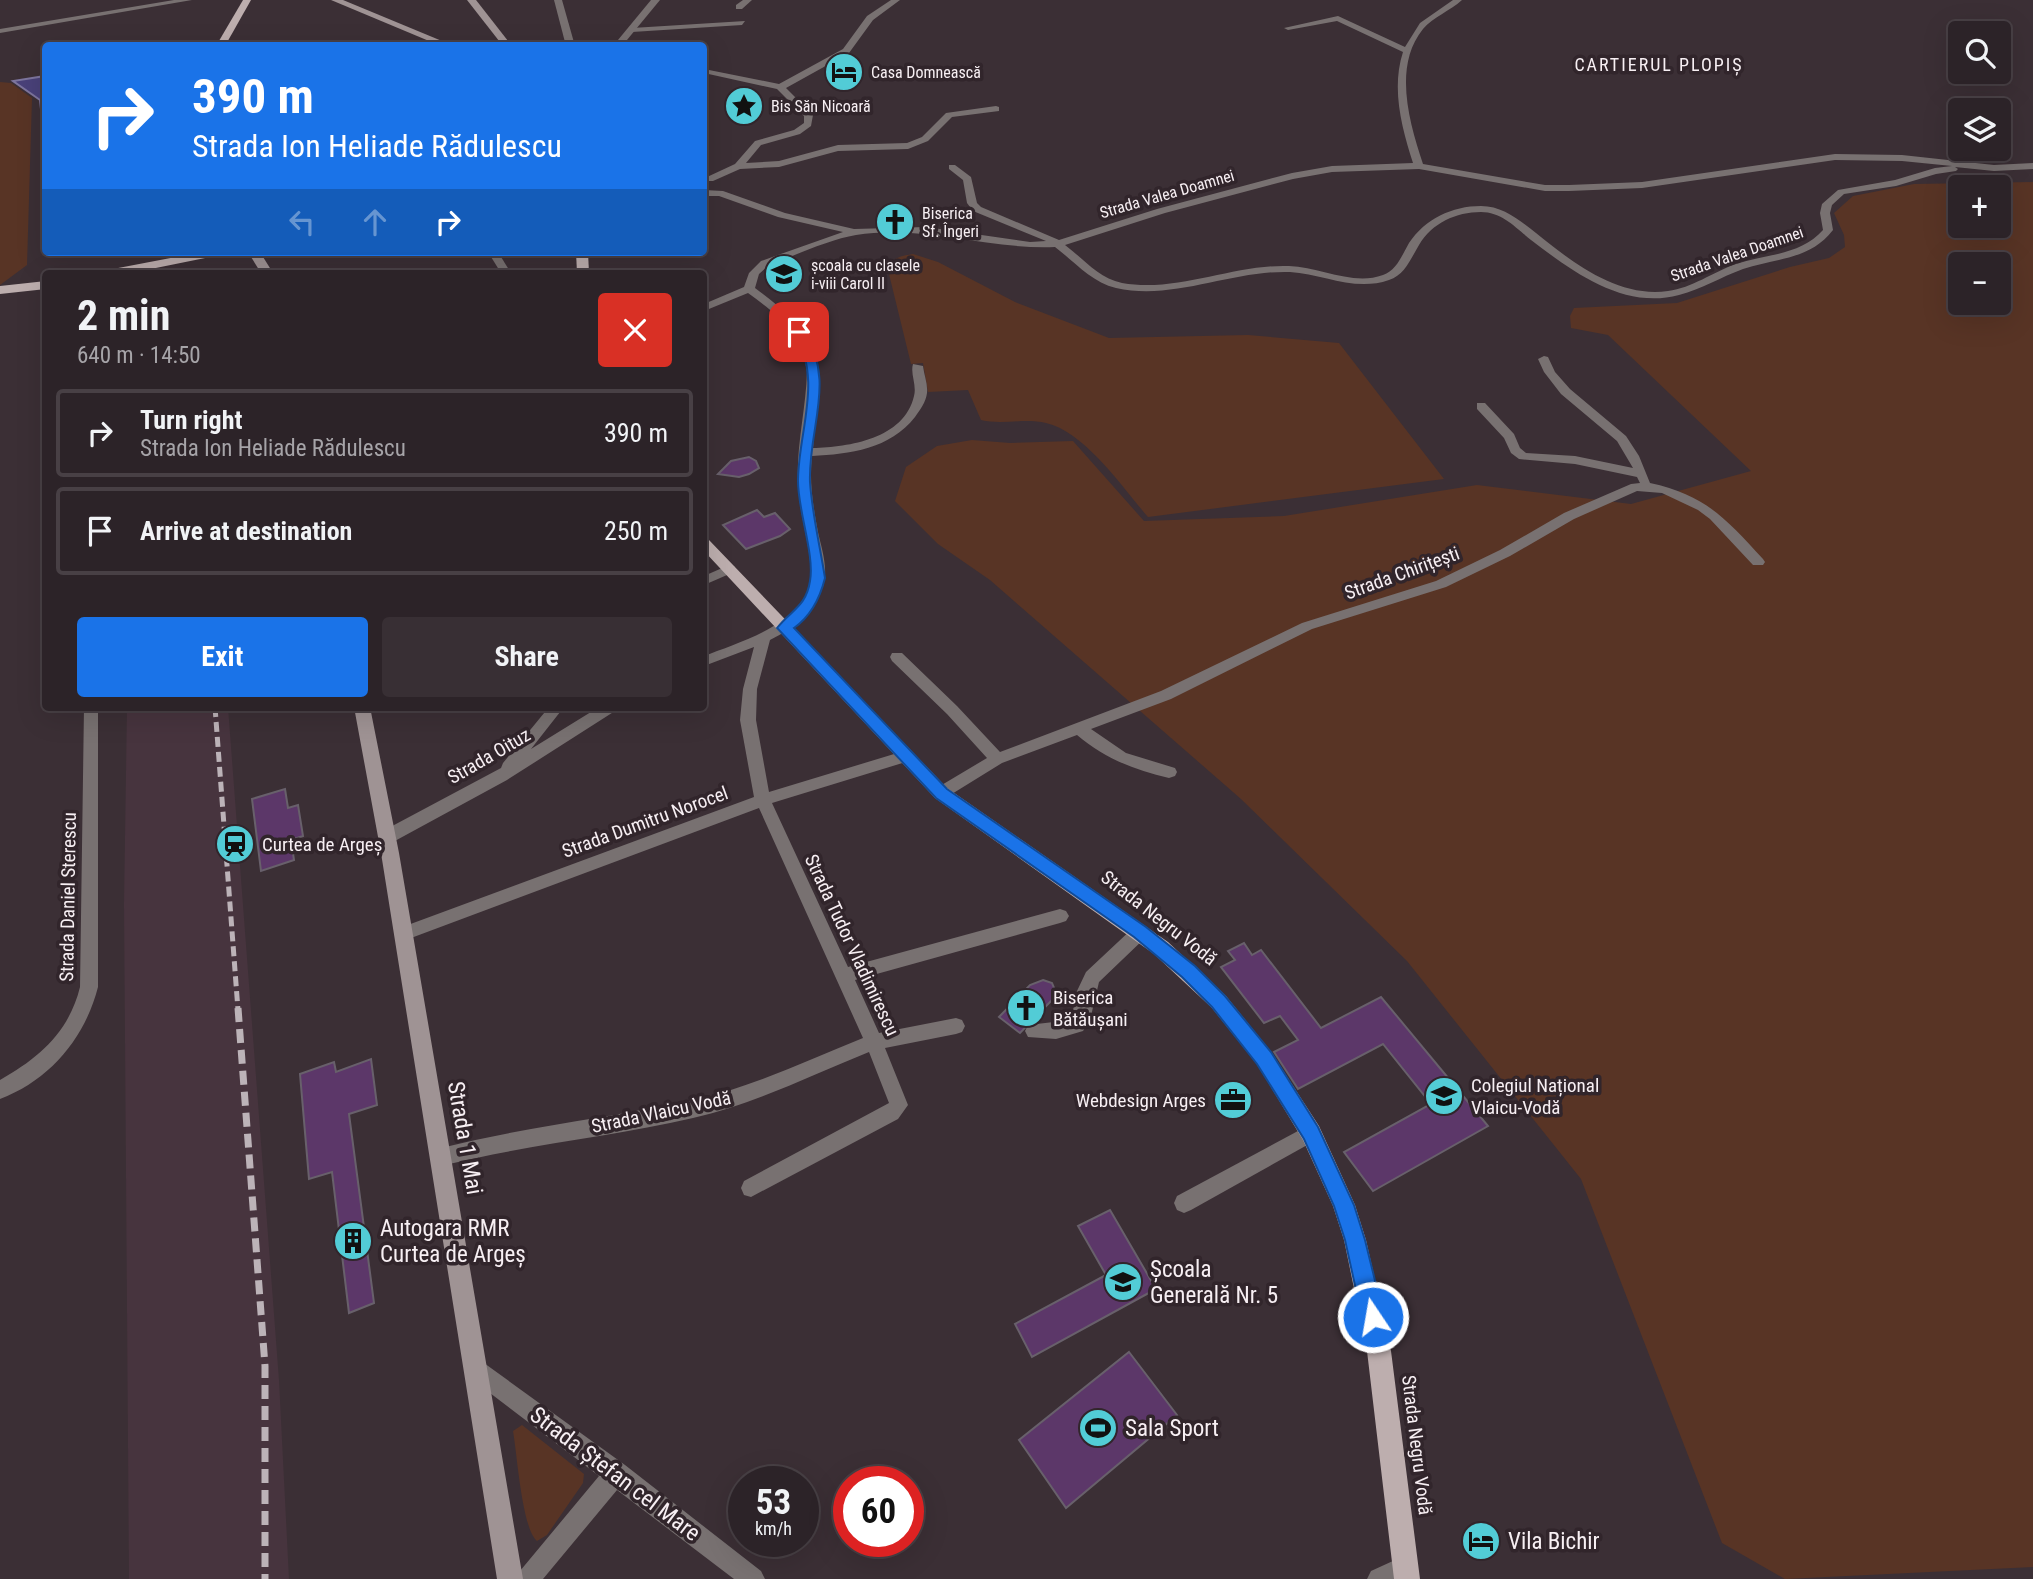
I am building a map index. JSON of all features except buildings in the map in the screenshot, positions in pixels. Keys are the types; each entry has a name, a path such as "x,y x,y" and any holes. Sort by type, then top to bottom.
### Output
{"main road":[{"path":"222,42 247,0"},
{"path":"335,0 440,42"},
{"path":"471,0 505,42"},
{"path":"127,270 191,256"},
{"path":"0,289 42,286"},
{"name":"Strada Negru Vodă","path":"707,546 941,793 1140,932 1188,972 1234,1020 1271,1068 1311,1133 1344,1205 1364,1275 1379,1351 1407,1573"},
{"name":"Strada 1 Mai","path":"363,711 404,934 510,1579"}],"street":[{"path":"0,30 188,0"},
{"path":"558,0 570,42"},
{"path":"621,42 656,0"},
{"path":"739,7 748,0"},
{"path":"780,87 846,51 870,18 896,0"},
{"path":"1419,166 1408,133 1402,76 1420,28 1458,0"},
{"path":"1288,28 1338,18 1409,52"},
{"path":"632,30 742,23"},
{"path":"707,72 780,87 809,115 808,124 797,132 758,143 738,166"},
{"path":"710,179 738,166 779,164 845,147 902,148 925,139 949,116 996,108"},
{"name":"Strada Valea Doamnei","path":"1058,244 1149,214 1311,172 1419,166 1545,188 1642,185 1835,157 1912,159 1994,168"},
{"name":"Strada Valea Doamnei","path":"952,167 968,179 972,203 976,209 1058,244 1096,278 1128,287 1171,285 1273,269 1296,269 1365,282 1390,276 1398,271 1418,238 1443,216 1455,212 1494,210 1506,215 1567,262 1605,285 1661,295 1679,293 1748,264 1808,249 1821,240 1828,230 1825,213 1827,204 1841,192 1896,183 1945,169 2033,166"},
{"path":"707,193 720,193 782,215 854,232 926,230 1030,245 1058,244"},
{"path":"707,307 749,289 754,273 765,263 854,232"},
{"path":"707,660 785,628 798,618 806,606 814,593 818,578 804,481 814,363 810,349 787,319 749,289"},
{"path":"1544,359 1557,382 1567,393 1619,435 1645,480"},
{"path":"807,452 852,449 884,439 913,412 918,401 921,390 917,366"},
{"path":"1481,406 1523,456 1575,460 1645,480 1703,507 1715,516 1758,562"},
{"name":"Strada Chirițești","path":"941,793 997,759 1166,695 1307,626 1441,584 1505,553 1569,516 1645,480"},
{"path":"707,580 729,569"},
{"name":"Strada Tudor Vladimirescu","path":"751,1188 896,1109 898,1101 874,1042 763,800 748,720 750,689 764,637"},
{"path":"897,657 952,710 997,759"},
{"name":"Strada Daniel Sterescu","path":"0,1090 50,1057 71,1035 85,1010 89,987 91,711"},
{"path":"501,776 528,739 553,711"},
{"name":"Strada Oituz","path":"387,837 501,776 604,711"},
{"path":"1079,728 1114,755 1147,768 1170,772"},
{"path":"528,739 547,747"},
{"name":"Strada Dumitru Norocel","path":"404,934 763,800 904,757"},
{"path":"844,976 1060,916"},
{"path":"1034,1031 1064,1031 1074,1028 1081,1021 1092,977 1140,932"},
{"name":"Strada Vlaicu Vodă","path":"441,1157 489,1145 705,1105 812,1069 874,1042 956,1026"},
{"path":"1184,1203 1311,1133"},
{"name":"Strada Ștefan cel Mare","path":"477,1369 753,1579"},
{"path":"528,1579 617,1473"},
{"path":"1379,1579 1407,1573"}],"shaded area":[{"path":"42,76 42,118 40,100 13,81"},
{"path":"0,82 11,83 32,98 27,265 0,285"},
{"path":"2011,182 2033,182 2033,1567 1785,1579 1722,1543 1581,1179 1407,961 1241,799 990,580 938,544 895,501 906,467 937,446 972,440 1010,443 1073,441 1144,521 1284,516 1477,485 1631,504 1751,471 1608,335 1571,328 1570,316 1574,308 1677,303 1790,267 1829,258 1845,247 1844,235 1834,213 1853,196 1914,184 1948,183 1948,238 2011,238"},
{"path":"913,254 938,262 1015,302 1109,338 1248,335 1339,343 1444,479 1148,517 1102,462 1061,428 1038,422 981,420 968,390 928,392 923,363 911,364 888,270 895,260"},
{"path":"127,711 228,711 279,1380 289,1579 129,1579 124,904"},
{"path":"522,1425 584,1474 583,1483 547,1535 537,1541 527,1522 513,1431"}],"railway":[{"path":"215,711 238,1010"},
{"path":"238,1008 265,1366 265,1579"}],"place":[{"name":"Casa Domnească","path":"844,72"},
{"name":"Bis Săn Nicoară","path":"744,106"},
{"name":"Biserica Sf. Îngeri","path":"895,222"},
{"name":"școala cu clasele i-viii Carol II","path":"784,274"},
{"name":"Curtea de Argeș","path":"235,844"},
{"name":"Biserica Bătăușani","path":"1026,1008"},
{"name":"Colegiul Național Vlaicu-Vodă","path":"1444,1096"},
{"name":"Webdesign Arges","path":"1233,1100"},
{"name":"Autogara RMR Curtea de Argeș","path":"353,1241"},
{"name":"Școala Generală Nr. 5","path":"1123,1282"},
{"name":"Sala Sport","path":"1098,1428"},
{"name":"Vila Bichir","path":"1481,1541"}],"district":[{"name":"CARTIERUL PLOPIȘ","path":"1659,64"}],"route":[{"path":"799,332 810,349 814,363 804,481 818,562 818,578 814,593 806,606 798,618 785,628 904,757 941,793 1140,932 1219,1002 1264,1058 1311,1133 1344,1205 1373,1317"}]}
